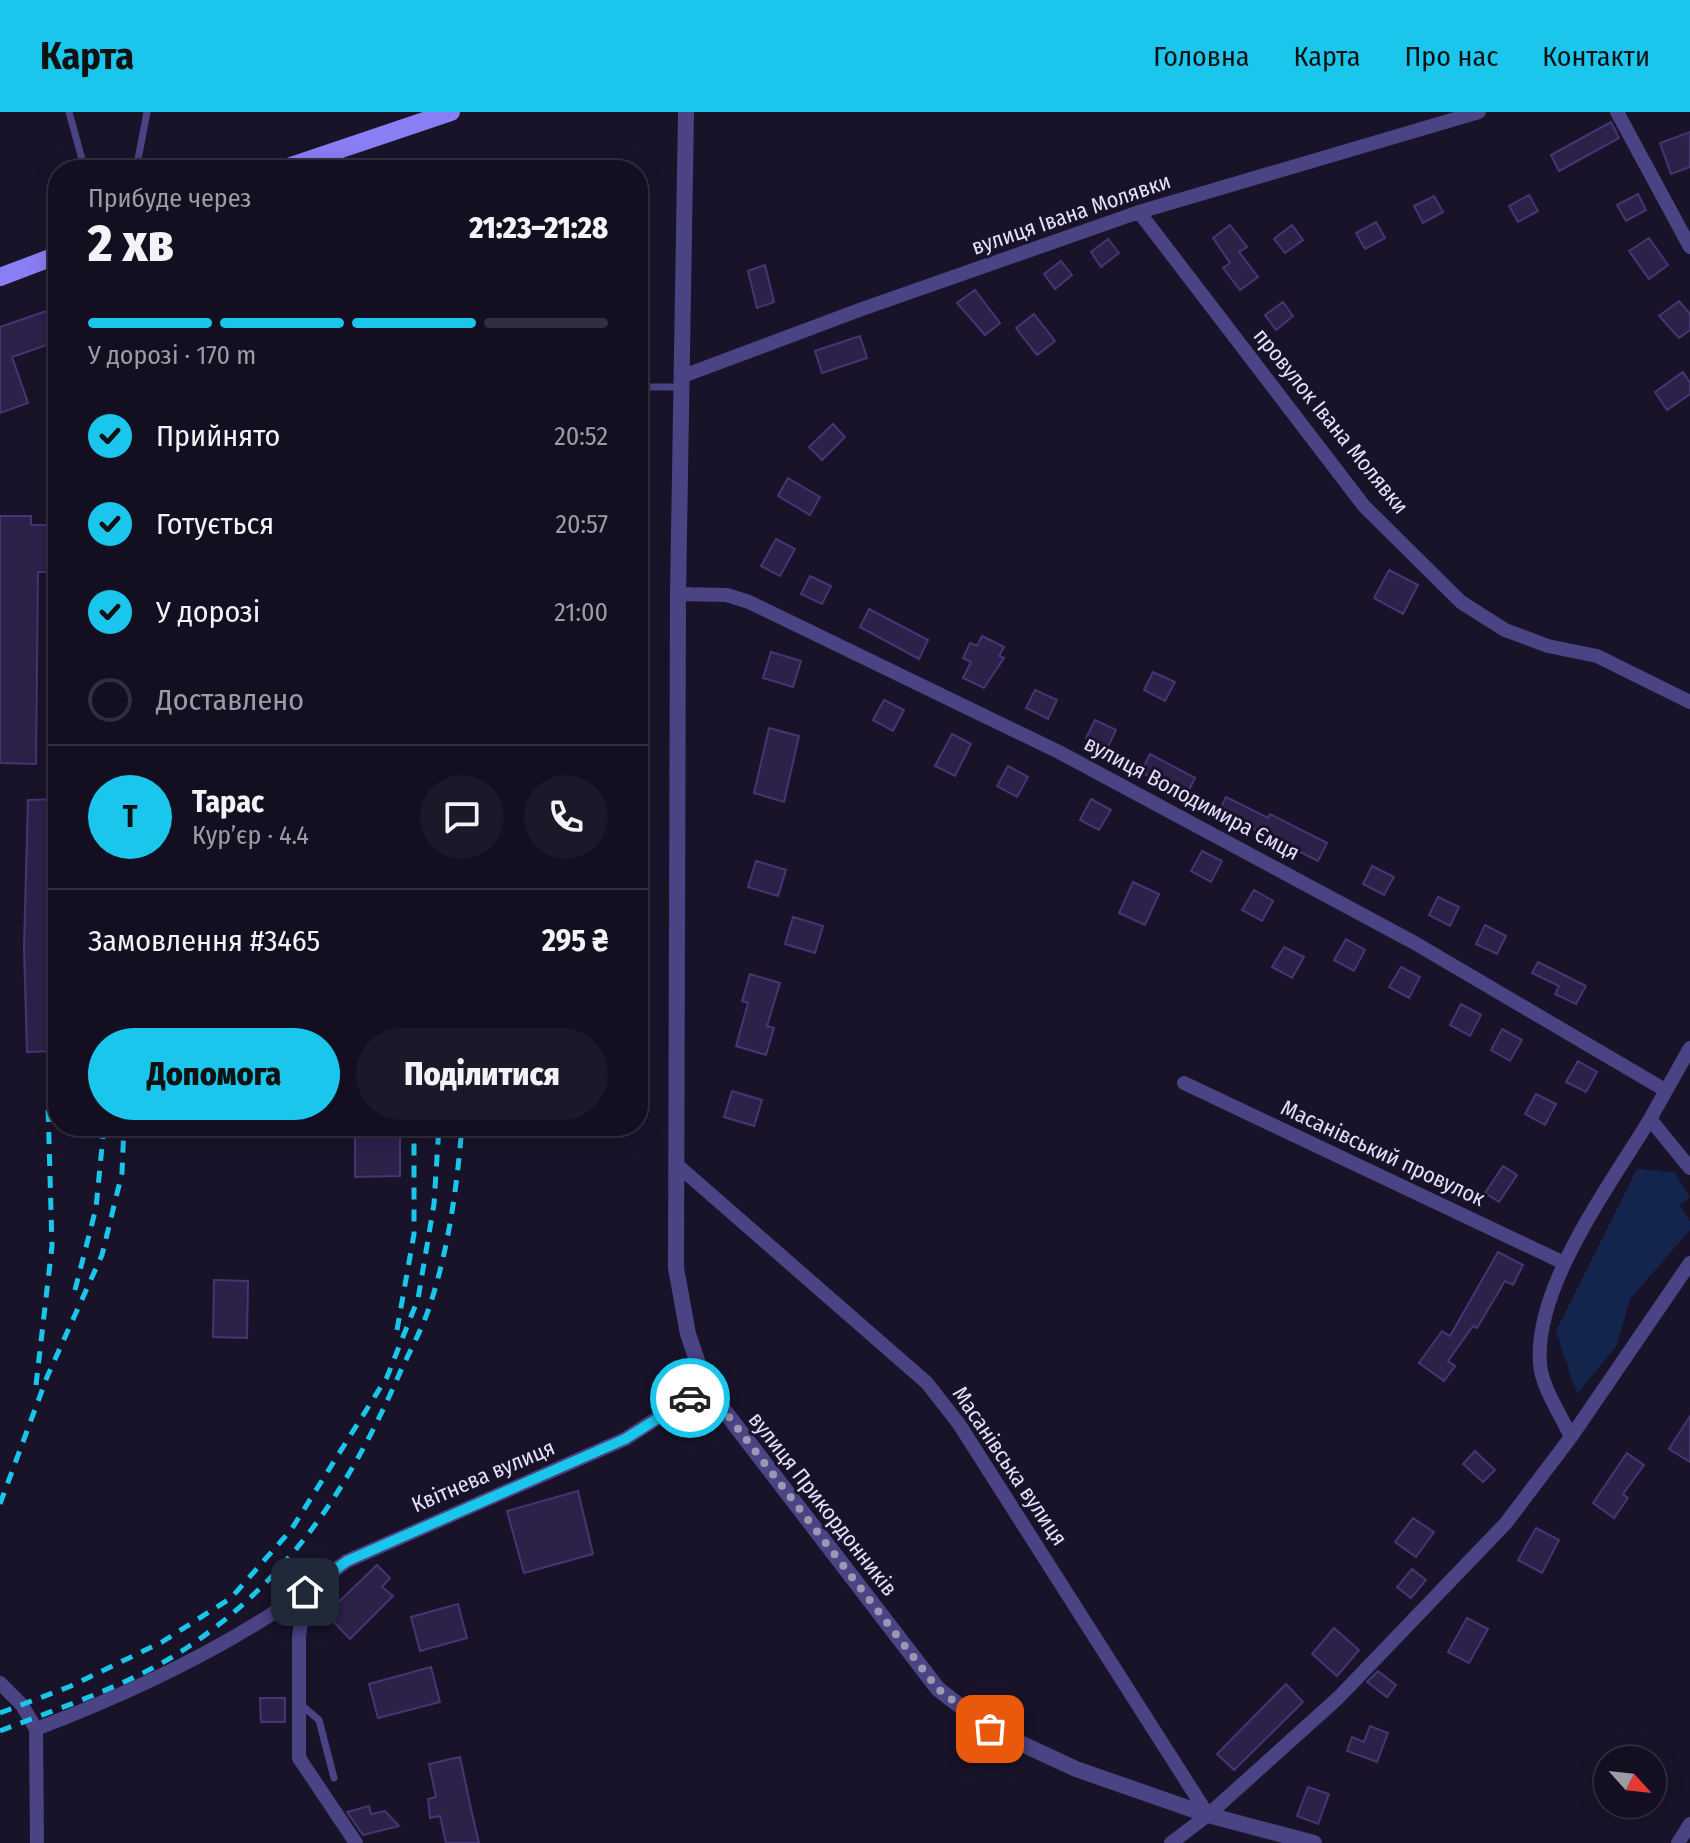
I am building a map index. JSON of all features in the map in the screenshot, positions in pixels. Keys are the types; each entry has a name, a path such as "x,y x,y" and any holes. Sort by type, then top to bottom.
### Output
{"main road":[{"path":"307,160 439,113"},
{"path":"0,277 48,259"}],"street":[{"name":"вулиця Прикордонників","path":"686,112 678,594 676,1268 688,1334 706,1387 938,1689 990,1729 1076,1769 1280,1839 1314,1843"},
{"name":"вулиця Івана Молявки","path":"683,382 862,309 1139,212 1479,112"},
{"path":"1617,112 1690,247"},
{"name":"провулок Івана Молявки","path":"1139,212 1364,506 1461,602 1505,630 1548,646 1597,656 1690,702"},
{"name":"вулиця Володимира Ємця","path":"678,594 727,595 749,602 1059,752 1413,942 1665,1090"},
{"path":"1571,1437 1540,1367 1540,1328 1564,1263 1690,1048"},
{"name":"Масанівський провулок","path":"1184,1083 1564,1263"},
{"path":"1650,1119 1690,1168"},
{"name":"Масанівська вулиця","path":"676,1164 927,1383 959,1424 1208,1815"},
{"path":"1171,1843 1208,1815 1338,1698 1506,1523 1571,1437 1690,1263"},
{"name":"Квітнева вулиця","path":"36,1729 97,1706 173,1671 257,1625 347,1561 415,1537 625,1439 706,1387"},
{"path":"305,1592 299,1637 299,1758 356,1843"},
{"path":"0,1683 22,1705 36,1729 37,1843"},
{"path":"1678,1843 1690,1824"}],"lane":[{"path":"69,112 82,160"},
{"path":"138,160 147,112"},
{"path":"648,386 683,382"},
{"path":"298,1701 319,1720 334,1778"}],"water":[{"path":"1637,1169 1674,1172 1690,1197 1679,1205 1690,1222 1690,1230 1630,1299 1617,1345 1577,1394 1556,1331"}],"building":[{"path":"1611,122 1619,138 1559,171 1551,155"},
{"path":"1690,132 1690,167 1671,174 1660,143"},
{"path":"1638,194 1646,210 1626,221 1617,205"},
{"path":"1529,195 1538,211 1518,222 1509,206"},
{"path":"1434,196 1443,212 1423,223 1414,206"},
{"path":"1376,222 1385,238 1365,249 1356,233"},
{"path":"1230,225 1247,247 1239,252 1258,277 1240,290 1223,268 1230,263 1213,238"},
{"path":"1292,225 1303,240 1285,253 1274,239"},
{"path":"1649,238 1668,265 1649,279 1629,251"},
{"path":"1108,239 1119,253 1101,267 1091,252"},
{"path":"1061,261 1072,275 1055,289 1044,274"},
{"path":"765,265 774,302 757,308 748,271"},
{"path":"975,290 1000,323 985,335 957,303"},
{"path":"1679,301 1690,314 1690,330 1679,338 1659,316"},
{"path":"1283,302 1293,316 1276,330 1265,315"},
{"path":"48,310 48,344 12,357 28,403 0,413 0,327"},
{"path":"1034,314 1055,341 1037,355 1016,328"},
{"path":"860,336 867,358 822,373 815,351"},
{"path":"1683,372 1690,383 1690,394 1667,410 1655,392"},
{"path":"833,424 845,437 822,460 809,447"},
{"path":"788,478 820,497 810,515 778,496"},
{"path":"0,516 31,516 31,525 48,525 48,572 38,572 36,764 0,763"},
{"path":"776,539 795,549 780,576 761,566"},
{"path":"1389,570 1418,585 1403,614 1374,598"},
{"path":"810,576 831,586 822,604 801,594"},
{"path":"869,609 928,640 919,659 860,627"},
{"path":"982,636 1004,647 999,656 1004,658 984,688 963,678 971,662 963,658 970,643 977,646"},
{"path":"771,652 801,661 793,687 763,678"},
{"path":"1153,672 1175,682 1165,701 1144,690"},
{"path":"1035,690 1057,700 1048,719 1026,708"},
{"path":"884,700 904,710 893,731 873,720"},
{"path":"1095,720 1116,730 1107,749 1086,738"},
{"path":"769,728 799,736 784,802 754,793"},
{"path":"952,734 971,744 955,776 935,766"},
{"path":"1150,754 1195,778 1186,796 1141,772"},
{"path":"1008,766 1028,777 1017,797 997,786"},
{"path":"1226,797 1268,818 1270,814 1327,843 1318,861 1240,822 1238,826 1217,815"},
{"path":"48,799 48,1051 27,1052 24,947 28,800"},
{"path":"1091,799 1111,810 1099,830 1080,820"},
{"path":"1202,851 1222,861 1211,882 1191,871"},
{"path":"756,861 786,870 778,896 748,887"},
{"path":"1372,866 1394,877 1384,895 1363,884"},
{"path":"1133,882 1159,894 1145,925 1119,913"},
{"path":"1254,890 1273,901 1262,921 1242,910"},
{"path":"1438,897 1459,907 1450,926 1429,915"},
{"path":"793,917 823,926 815,953 785,944"},
{"path":"1485,925 1506,936 1497,954 1476,944"},
{"path":"1346,939 1365,950 1354,971 1334,960"},
{"path":"1284,947 1304,957 1292,978 1272,967"},
{"path":"1538,962 1586,986 1576,1004 1555,994 1559,986 1532,973"},
{"path":"1401,967 1420,977 1409,998 1389,987"},
{"path":"750,974 780,983 767,1026 774,1028 766,1055 736,1046 748,1003 742,1001"},
{"path":"1461,1004 1481,1015 1470,1036 1450,1025"},
{"path":"1502,1029 1522,1040 1510,1061 1491,1050"},
{"path":"1578,1061 1597,1072 1586,1092 1566,1082"},
{"path":"732,1091 762,1100 754,1126 724,1117"},
{"path":"1536,1094 1556,1104 1545,1125 1525,1114"},
{"path":"355,1136 400,1136 400,1176 355,1177"},
{"path":"1503,1166 1517,1175 1499,1202 1485,1193"},
{"path":"1498,1252 1523,1265 1513,1285 1505,1281 1477,1328 1473,1326 1448,1361 1455,1366 1444,1381 1419,1363 1442,1331 1450,1336"},
{"path":"214,1280 248,1281 247,1338 213,1337"},
{"path":"1690,1416 1690,1462 1669,1449"},
{"path":"1475,1451 1495,1470 1483,1482 1463,1464"},
{"path":"1627,1453 1644,1465 1623,1494 1628,1498 1614,1518 1593,1503"},
{"path":"578,1491 593,1554 524,1573 507,1511"},
{"path":"1413,1518 1434,1532 1416,1557 1395,1542"},
{"path":"1536,1528 1559,1540 1542,1573 1518,1560"},
{"path":"377,1565 390,1578 382,1587 393,1596 350,1639 326,1614"},
{"path":"1412,1569 1426,1580 1411,1598 1397,1587"},
{"path":"458,1604 467,1638 420,1651 411,1617"},
{"path":"1467,1618 1488,1629 1469,1663 1448,1652"},
{"path":"1334,1628 1359,1650 1337,1676 1312,1654"},
{"path":"431,1667 440,1702 378,1718 369,1684"},
{"path":"1378,1671 1396,1685 1387,1697 1367,1682"},
{"path":"1286,1684 1303,1702 1234,1770 1217,1754"},
{"path":"260,1698 285,1698 285,1722 261,1722"},
{"path":"1370,1726 1388,1733 1377,1762 1347,1751 1352,1737 1364,1742"},
{"path":"460,1757 479,1843 446,1843 440,1816 430,1818 428,1799 436,1797 429,1764"},
{"path":"1308,1787 1329,1794 1318,1824 1297,1816"},
{"path":"369,1806 371,1814 385,1811 399,1826 363,1835 347,1812"}],"railway":[{"path":"36,1385 52,1246 49,1136"},
{"path":"75,1290 96,1208 103,1136"},
{"path":"0,1504 47,1377 102,1255 122,1173 124,1136"},
{"path":"397,1330 414,1234 414,1136"},
{"path":"0,1713 71,1686 162,1642 231,1598 291,1530 387,1377 418,1299 434,1204 438,1136"},
{"path":"0,1731 120,1684 188,1647 257,1591 313,1528 359,1456 427,1314 447,1239 461,1136"}],"way so far":[{"path":"690,1398 706,1387 938,1689 990,1729"}],"route":[{"path":"305,1592 347,1561 625,1439 690,1398"}]}
